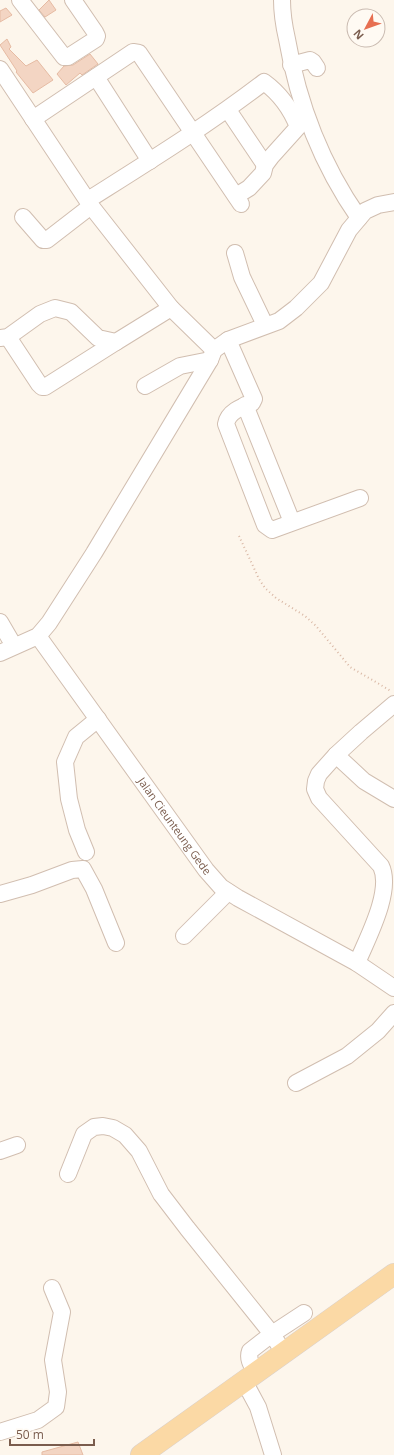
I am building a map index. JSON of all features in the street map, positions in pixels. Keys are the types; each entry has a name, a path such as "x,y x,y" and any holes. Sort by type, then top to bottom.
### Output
{"main road":[{"path":"141,1455 394,1274"}],"street":[{"path":"20,0 62,55 64,57 68,57 96,39 97,36 72,0"},
{"path":"282,0 282,10 291,65 310,124 330,173 359,218"},
{"path":"23,217 43,240 47,240 89,203 150,161 194,133 228,110 264,82 275,90 294,116 298,127 271,157 265,165 263,174 239,201 194,133 139,53 132,52 33,119"},
{"path":"291,65 310,60 317,68"},
{"path":"0,69 89,203 171,308 212,355"},
{"path":"96,77 150,161"},
{"path":"228,110 265,165"},
{"path":"0,654 14,646 38,636 49,623 94,553 212,355 228,340 279,321 296,308 321,283 349,230 365,211 378,205 394,202"},
{"path":"235,253 242,277 265,326"},
{"path":"116,342 98,338 71,312 55,308 40,314 4,338 39,384 42,387 45,387 171,308"},
{"path":"228,340 254,399 252,403 245,405 230,414 227,418 226,424 265,525 272,530 360,498"},
{"path":"145,386 180,366 212,355"},
{"path":"245,405 292,522"},
{"path":"0,622 14,646"},
{"name":"Jalan Cieunteung Gede","path":"38,636 206,870 221,887 238,898 357,963 394,988"},
{"path":"357,963 378,913 384,882 384,872 381,866 319,798 315,789 316,781 319,774 336,755 394,704"},
{"path":"86,852 77,830 69,799 65,762 76,737 98,719"},
{"path":"336,755 364,781 394,799"},
{"path":"0,894 32,885 72,870 83,869 94,889 116,942"},
{"path":"184,936 228,892"},
{"path":"296,1083 346,1056 378,1031 394,1013"},
{"path":"68,1174 84,1134 94,1128 103,1126 113,1128 125,1135 139,1151 161,1194 272,1334 284,1353"},
{"path":"0,1151 17,1145"},
{"path":"0,1432 38,1420 56,1407 58,1392 53,1360 62,1312 52,1288"},
{"path":"273,1455 250,1377 248,1355 250,1351 272,1334 304,1313"}],"path":[{"path":"239,536 256,574 265,588 276,598 305,616 350,667 394,692"}],"building":[{"path":"49,0 56,10 45,17 39,10"},
{"path":"6,8 12,15 0,22 0,11"},
{"path":"7,39 11,47 9,49 26,66 37,60 53,80 33,93 16,72 17,71 0,45"},
{"path":"90,54 98,64 82,75 80,73 66,85 57,74 64,66 73,65"},
{"path":"78,1442 83,1455 42,1455 42,1452"}]}
